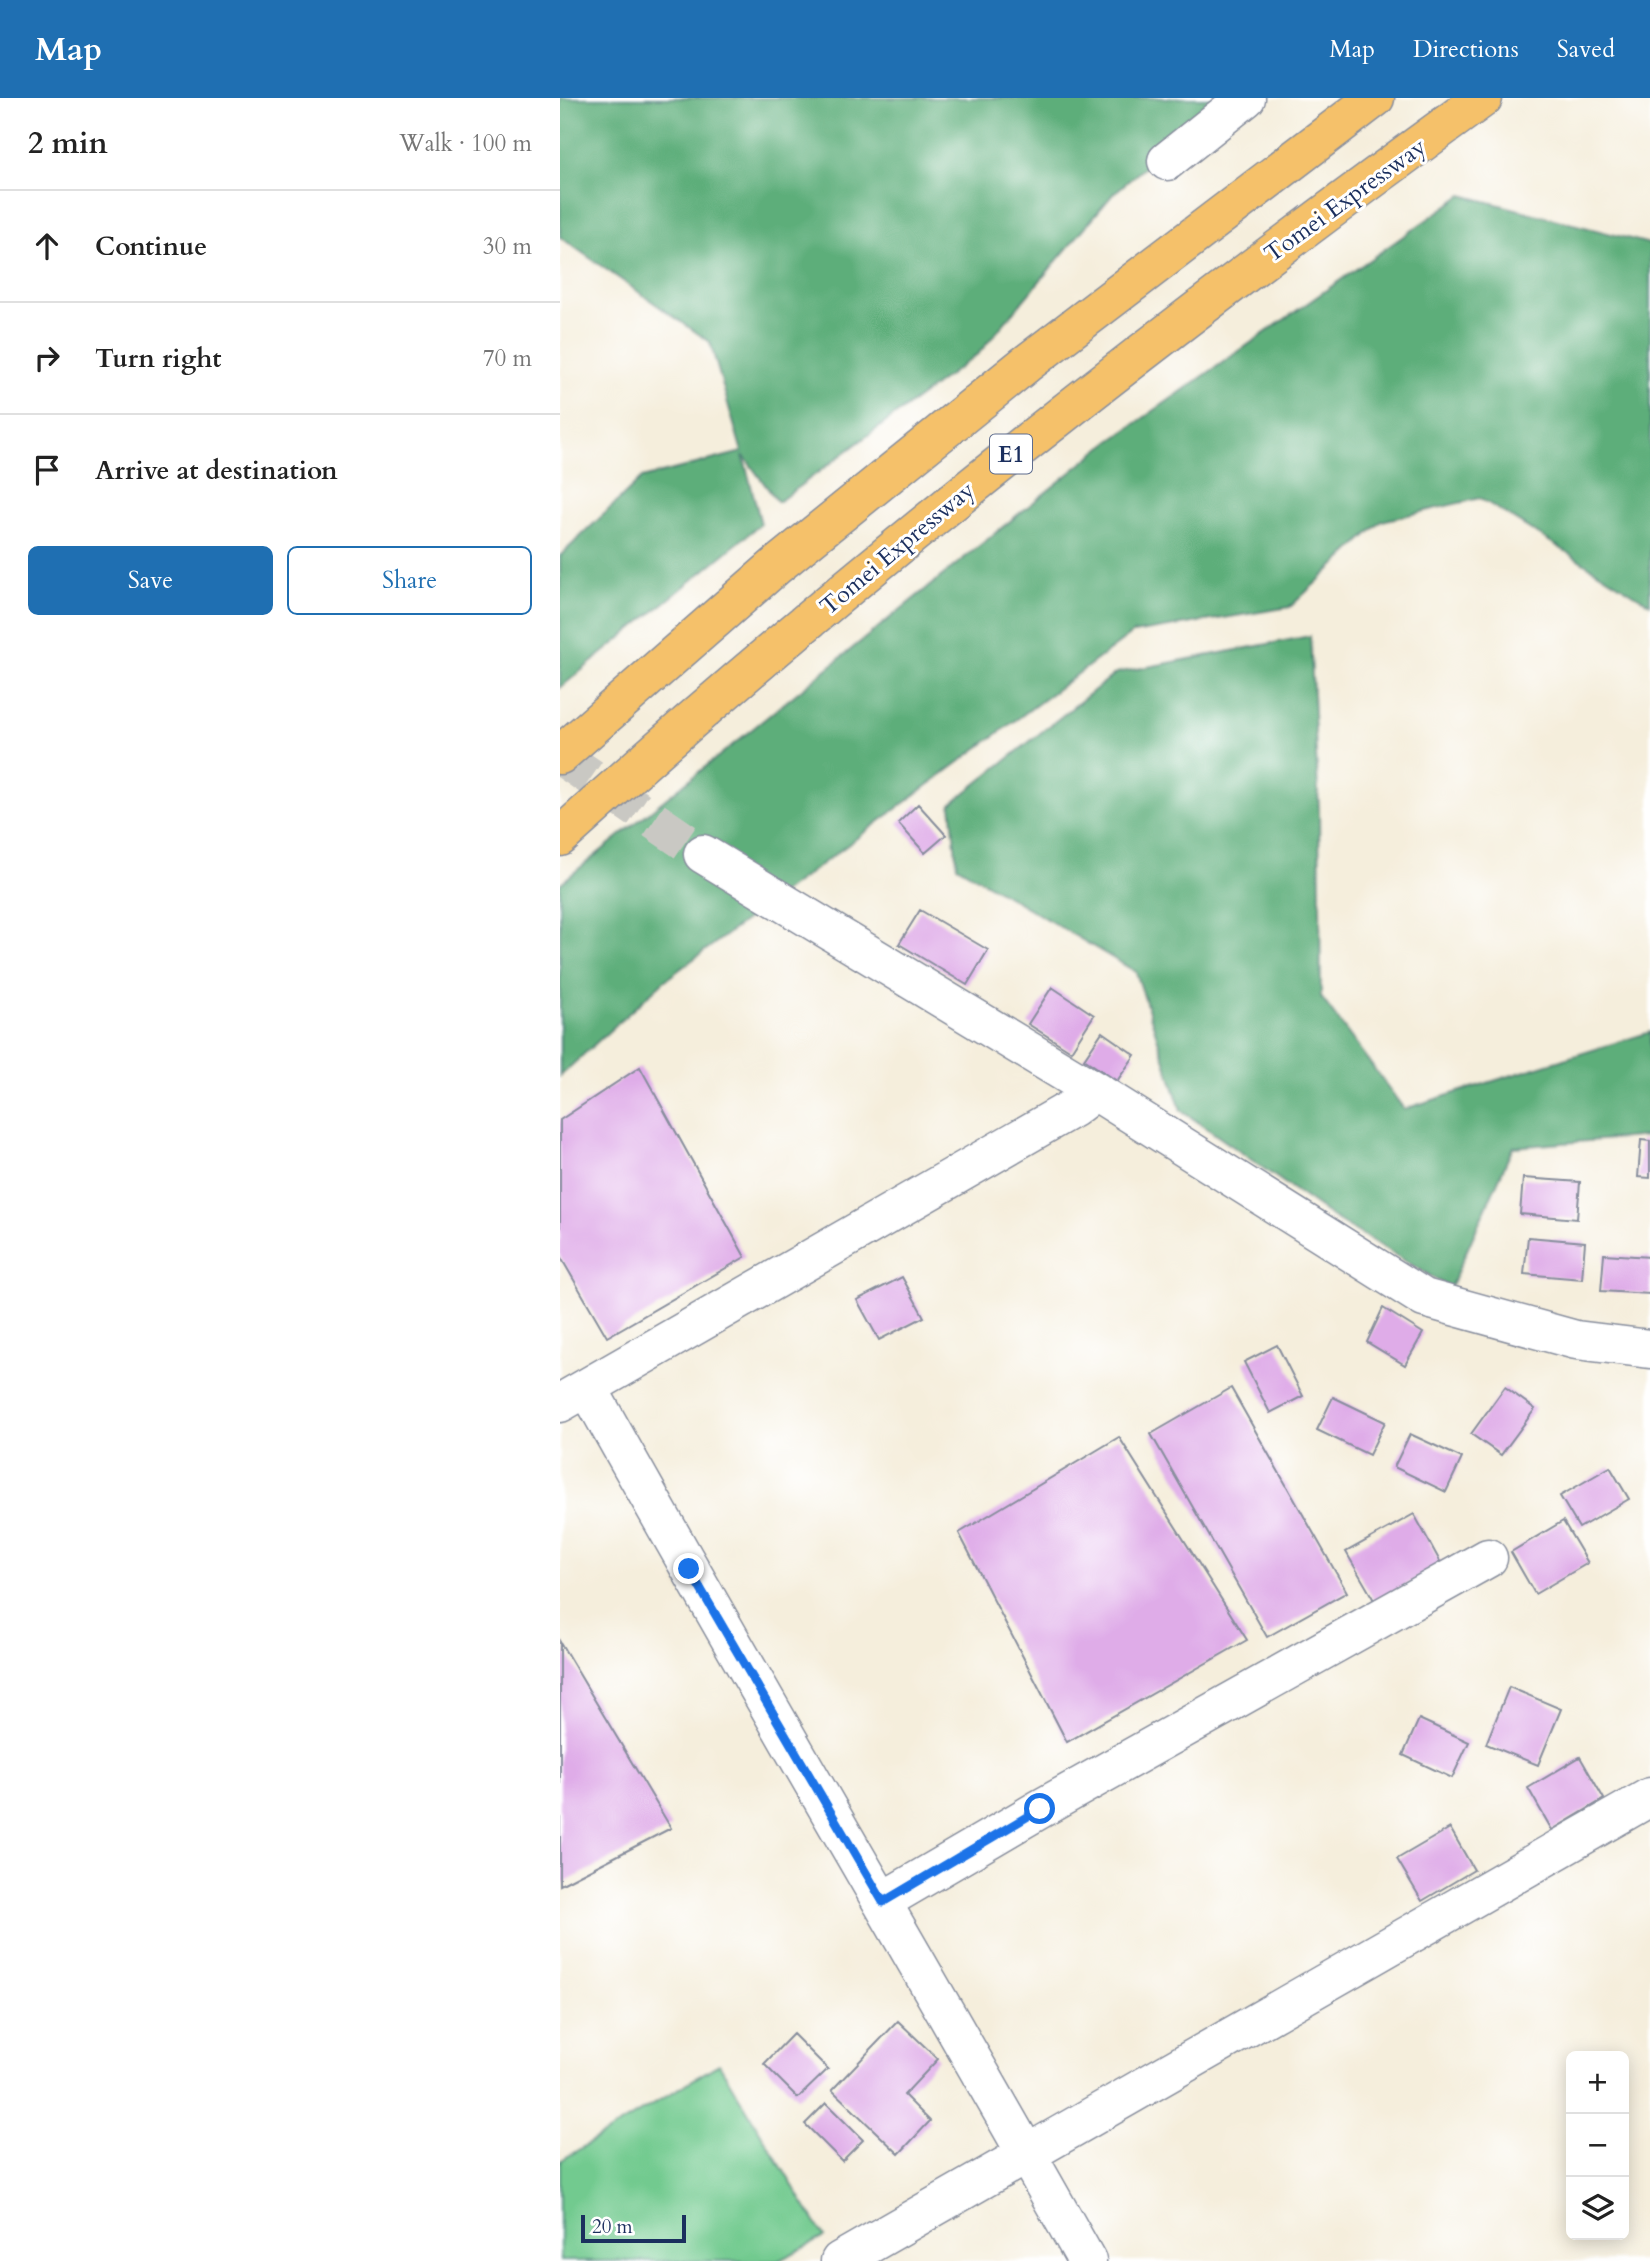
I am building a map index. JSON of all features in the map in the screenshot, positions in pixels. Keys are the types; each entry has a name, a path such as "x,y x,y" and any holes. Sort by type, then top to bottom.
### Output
{"highway":[{"name":"E1","path":"560,755 776,566 1015,373 1175,248 1375,98"},
{"name":"Tomei Expressway","path":"560,837 832,601 990,471 1122,366 1483,98"}],"street":[{"path":"1167,160 1246,98"},
{"path":"703,854 1095,1091 1424,1298 1576,1340 1650,1349"},
{"path":"1087,2261 883,1902 695,1581 574,1396 1073,1108 1095,1091"},
{"path":"883,1902 1040,1809 1488,1558"},
{"path":"840,2261 1650,1797"}],"green space":[{"path":"560,98 1226,98 1113,194 979,353 778,502 743,455 761,524 560,688 560,556 642,478 742,452 710,342 560,237"},
{"path":"1462,195 1650,244 1650,604 1480,498 1382,521 1290,607 1133,633 664,981 560,1076 560,884 1102,447"},
{"path":"1310,636 1319,810 1321,997 1404,1109 1650,1032 1650,1136 1513,1147 1450,1288 1331,1216 1181,1110 1136,972 957,866 951,804 1116,673"},
{"path":"719,2064 824,2237 778,2261 560,2261 560,2161"}],"building":[{"path":"918,804 946,835 925,853 898,823"},
{"path":"920,910 988,950 967,985 899,944"},
{"path":"1052,987 1094,1015 1071,1051 1028,1024"},
{"path":"1102,1032 1135,1055 1117,1081 1084,1059"},
{"path":"640,1067 745,1257 607,1337 560,1256 560,1120"},
{"path":"1641,1140 1650,1141 1650,1178 1638,1177"},
{"path":"1523,1178 1580,1182 1577,1219 1520,1214"},
{"path":"1528,1237 1585,1242 1582,1279 1524,1274"},
{"path":"1604,1254 1650,1257 1650,1294 1601,1291"},
{"path":"902,1277 924,1317 879,1340 857,1300"},
{"path":"1383,1308 1423,1333 1405,1365 1367,1342"},
{"path":"1277,1345 1303,1396 1270,1413 1244,1362"},
{"path":"1505,1387 1535,1409 1501,1455 1471,1434"},
{"path":"1231,1388 1347,1592 1267,1637 1151,1434"},
{"path":"1333,1397 1385,1422 1369,1455 1317,1430"},
{"path":"1410,1434 1462,1458 1446,1492 1394,1467"},
{"path":"1119,1437 1247,1640 1067,1742 959,1533"},
{"path":"1610,1467 1629,1499 1579,1528 1560,1496"},
{"path":"1414,1514 1442,1565 1375,1602 1346,1552"},
{"path":"1563,1521 1588,1563 1535,1594 1511,1552"},
{"path":"560,1642 671,1828 560,1885"},
{"path":"1509,1687 1561,1709 1538,1765 1486,1744"},
{"path":"1419,1719 1469,1742 1452,1778 1403,1755"},
{"path":"1580,1757 1604,1799 1552,1830 1528,1788"},
{"path":"1450,1828 1474,1870 1422,1901 1397,1859"},
{"path":"898,2021 938,2059 904,2095 930,2121 899,2154 832,2090"},
{"path":"793,2034 828,2069 798,2098 764,2064"},
{"path":"826,2103 863,2140 842,2161 805,2124"}],"tunnel":[{"path":"560,756 703,854"}],"route":[{"path":"689,1569 883,1902 1040,1809"}]}
